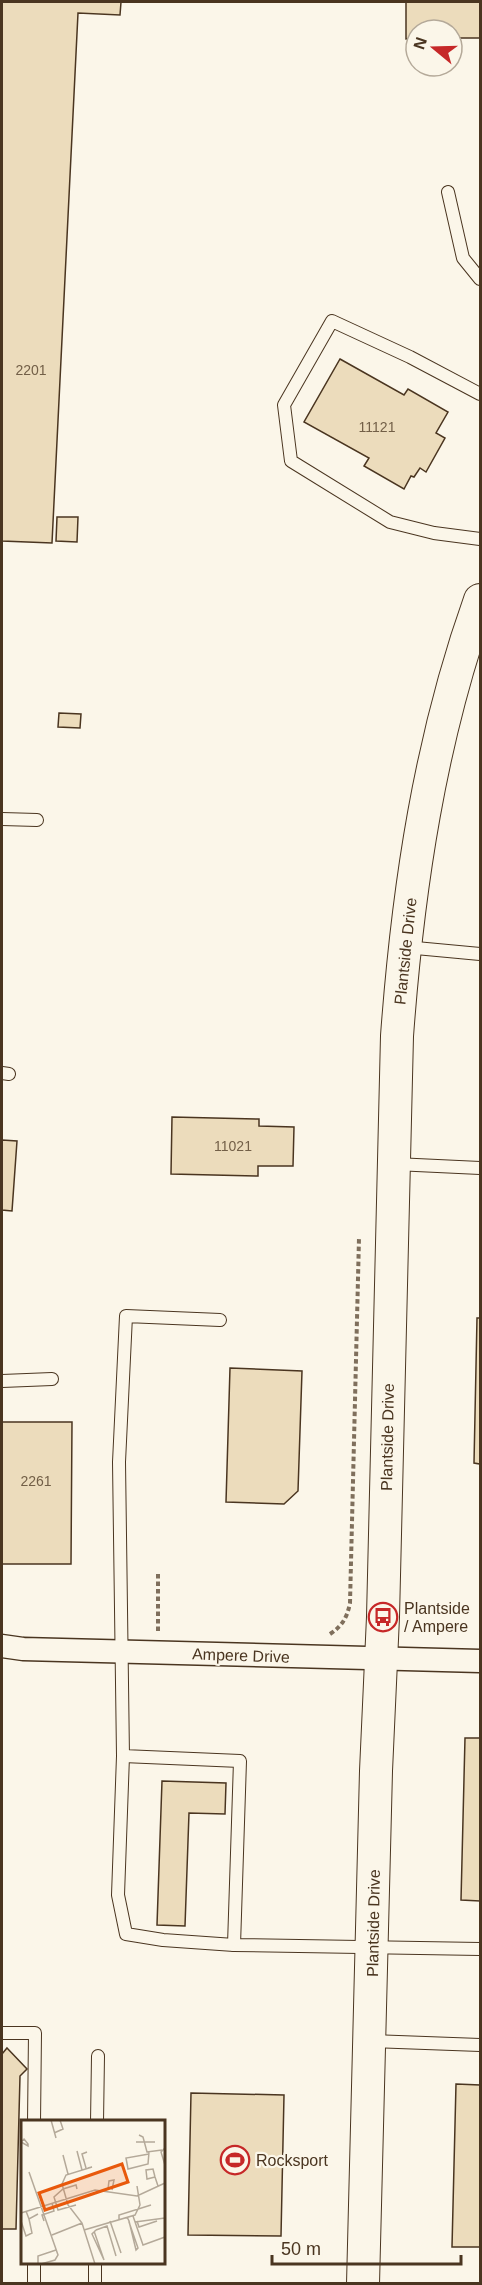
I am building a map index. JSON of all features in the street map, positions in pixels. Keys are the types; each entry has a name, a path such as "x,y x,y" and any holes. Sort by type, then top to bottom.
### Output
{"street":[{"name":"Plantside Drive","path":"363,2283 382,1659 397,1036 412,879 430,779 444,718 473,641 480,600"},
{"name":"Ampere Drive","path":"2,1646 22,1649 480,1661"}],"lane":[{"path":"448,192 463,258 480,279"},
{"path":"480,394 410,357 332,321 284,405 291,461 390,522 434,533 480,539"},
{"path":"2,819 37,820"},
{"path":"404,946 480,954"},
{"path":"393,1164 480,1168"},
{"path":"220,1320 126,1316 119,1462 123,1756 118,1895 126,1934 163,1940 234,1945 480,1949"},
{"path":"2,1381 52,1379"},
{"path":"123,1756 240,1761 234,1945"},
{"path":"2,2033 34,2033 34,2120"},
{"path":"369,2041 480,2045"},
{"path":"97,2120 98,2056"},
{"path":"34,2264 34,2283"},
{"path":"94,2283 95,2264"}],"path":[{"path":"322,1635 330,1634 340,1627 348,1616 350,1603 359,1238"},
{"path":"158,1574 158,1634"}],"building":[{"path":"2,2 121,2 120,15 78,13 52,543 2,541"},
{"path":"406,2 480,2 480,38 464,38 464,18 406,18"},
{"path":"340,359 404,395 408,389 448,412 436,433 445,438 426,472 420,468 414,477 411,476 404,489 364,466 369,458 304,422"},
{"path":"57,517 78,517 77,542 56,541"},
{"path":"59,713 81,714 80,728 58,727"},
{"path":"172,1117 259,1119 259,1126 294,1127 293,1166 258,1166 258,1176 171,1174"},
{"path":"2,1140 17,1141 12,1211 2,1210"},
{"path":"477,1318 480,1318 480,1464 474,1463"},
{"path":"230,1368 302,1371 298,1491 284,1504 226,1502"},
{"path":"2,1422 72,1422 71,1564 2,1564"},
{"path":"465,1738 480,1738 480,1901 461,1900"},
{"path":"162,1781 226,1783 225,1814 189,1813 185,1926 157,1925"},
{"path":"7,2048 27,2069 20,2076 16,2229 2,2229 2,2054"},
{"path":"456,2084 480,2085 480,2247 452,2247"},
{"path":"191,2093 284,2095 281,2236 188,2235"}],"place":[{"name":"Plantside / Ampere","path":"383,1617"},
{"name":"Rocksport","path":"235,2160"}]}
